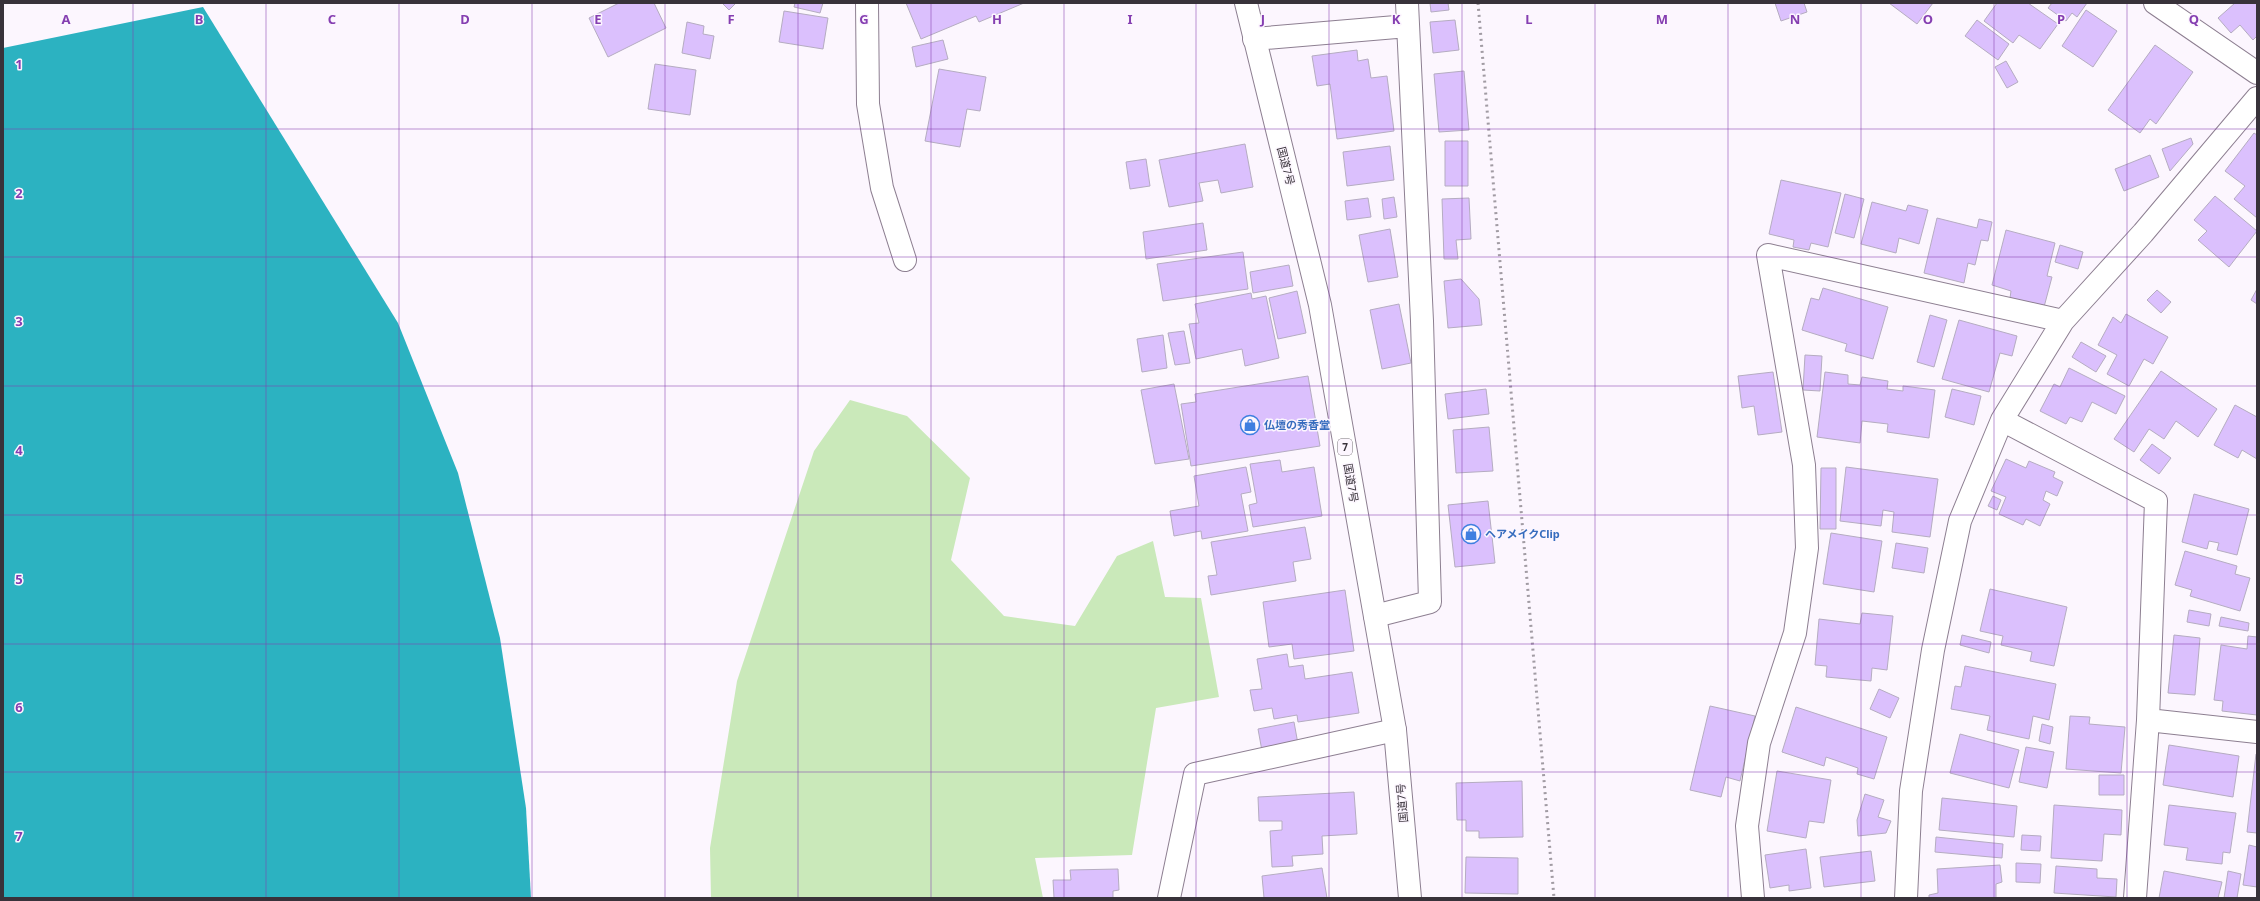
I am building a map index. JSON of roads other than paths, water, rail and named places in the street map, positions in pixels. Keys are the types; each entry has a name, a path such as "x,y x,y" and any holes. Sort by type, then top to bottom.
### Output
{"main road":[{"path":"867,3 868,104 882,188 905,260"},
{"name":"国道7号","path":"1246,3 1320,305 1395,730 1410,898"},
{"path":"1375,616 1430,602 1422,321 1407,3"},
{"path":"2155,3 2257,73"},
{"path":"1254,39 1408,26"},
{"path":"1906,898 1911,791 1933,650 1960,521 2002,420 2063,321 2143,233 2257,98"},
{"path":"1753,898 1747,826 1759,743 1795,633 1807,548 1804,465 1768,255 2063,321"},
{"path":"2002,420 2156,501 2148,720 2135,898"},
{"path":"2148,720 2257,732"},
{"path":"1170,898 1195,774 1395,730"}],"water":[{"path":"203,7 398,323 458,473 500,638 526,808 531,898 3,898 3,48"}],"railway":[{"path":"1478,3 1554,898"}],"place":[{"name":"仏壇の秀香堂","path":"1250,425"},
{"name":"ヘアメイクClip","path":"1471,534"}]}
